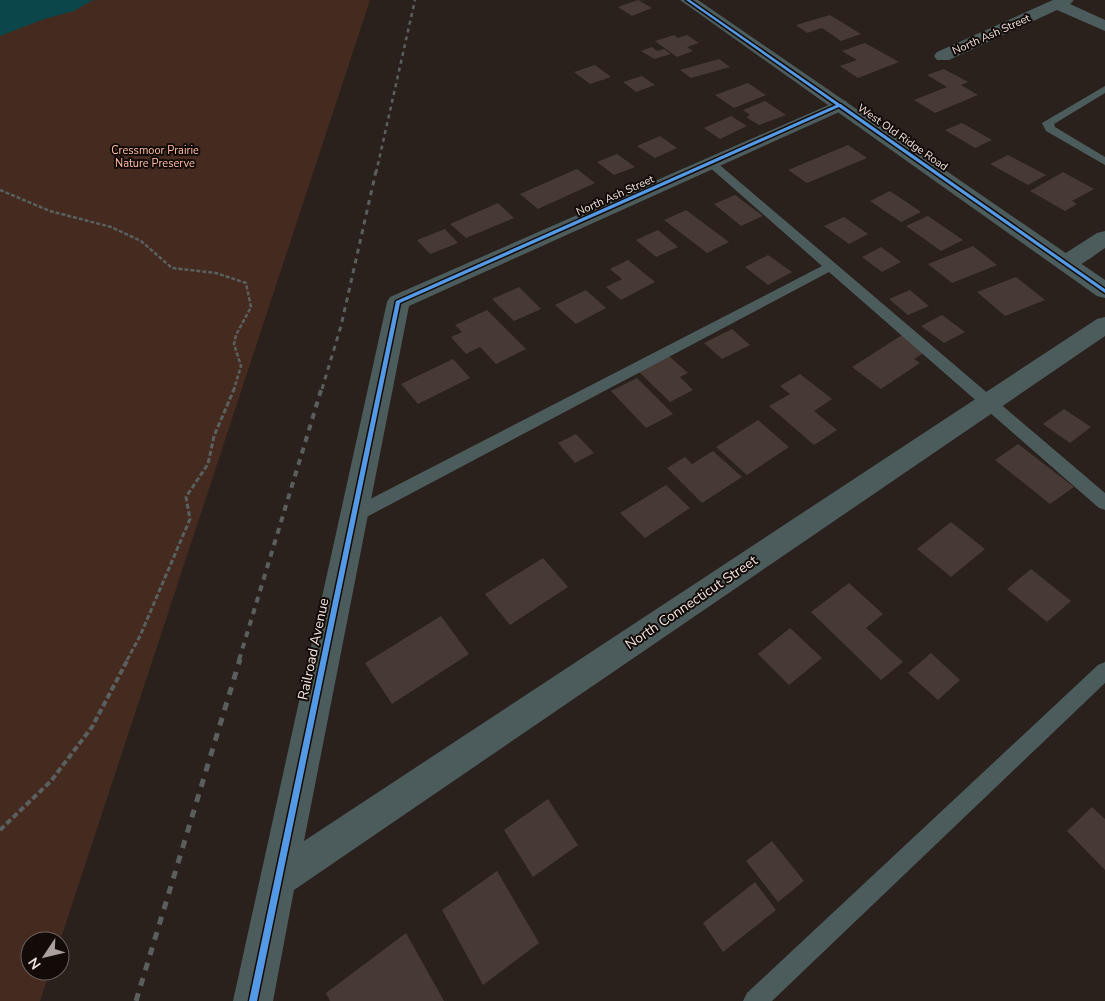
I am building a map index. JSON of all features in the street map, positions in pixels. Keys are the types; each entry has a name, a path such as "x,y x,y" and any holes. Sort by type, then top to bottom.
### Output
{"street":[{"name":"West Old Ridge Road","path":"688,0 1105,291"},
{"name":"North Ash Street","path":"942,56 1061,2"},
{"path":"1061,2 1105,26"},
{"name":"North Ash Street","path":"398,302 840,105"},
{"path":"1066,263 1105,238"},
{"name":"Railroad Avenue","path":"253,1001 398,302"},
{"name":"North Connecticut Street","path":"277,880 1105,325"}],"lane":[{"path":"1105,88 1048,123 1050,128 1105,162"},
{"path":"711,163 1105,504"},
{"path":"353,516 831,266"},
{"path":"755,1001 1105,671"}],"path":[{"path":"0,190 50,211 111,227 141,241 172,268 216,274 246,283 251,307 236,334 234,344 241,366 231,399 214,436 208,464 186,497 190,519 140,636 92,727 51,782 0,830"}],"green space":[{"name":"Cressmoor Prairie Nature Preserve","path":"86,0 370,0 63,931 20,931 20,981 47,981 40,1001 0,1001 0,23"}],"water":[{"path":"0,0 93,0 74,11 44,19 0,36"}],"building":[{"path":"638,0 652,8 632,16 618,7"},
{"path":"830,15 861,34 841,41 822,28 807,33 796,25"},
{"path":"674,35 678,38 687,35 699,43 687,47 693,51 677,57 655,41"},
{"path":"865,43 899,62 858,78 840,66 857,60 842,51"},
{"path":"652,47 657,51 664,49 671,54 654,59 641,51"},
{"path":"719,59 730,67 691,78 680,70"},
{"path":"595,65 611,77 590,84 574,72"},
{"path":"944,69 968,82 961,85 978,95 935,113 914,100 947,87 927,75"},
{"path":"642,76 655,85 636,92 623,82"},
{"path":"748,83 766,95 734,108 715,95"},
{"path":"765,101 786,115 759,125 746,117 750,115 743,110"},
{"path":"731,116 747,126 720,139 704,128"},
{"path":"962,123 992,140 975,148 945,130"},
{"path":"660,136 677,148 655,158 637,146"},
{"path":"848,145 867,158 807,183 788,170"},
{"path":"617,154 635,167 614,175 597,162"},
{"path":"1008,155 1046,175 1028,185 990,164"},
{"path":"577,169 595,183 538,209 520,194"},
{"path":"1063,172 1094,189 1072,201 1077,204 1065,211 1030,191"},
{"path":"890,191 921,212 901,222 870,201"},
{"path":"735,195 763,216 741,226 714,204"},
{"path":"498,203 514,218 466,238 450,224"},
{"path":"686,210 729,242 707,253 664,220"},
{"path":"928,216 963,240 941,251 906,226"},
{"path":"844,217 868,234 849,244 824,226"},
{"path":"445,229 458,243 430,254 417,240"},
{"path":"658,230 678,247 656,257 636,240"},
{"path":"973,246 997,265 952,283 928,264"},
{"path":"881,247 901,262 882,272 862,257"},
{"path":"768,255 792,272 768,285 745,267"},
{"path":"628,260 655,282 621,300 606,287 622,279 610,269"},
{"path":"1016,277 1045,300 1005,316 977,292"},
{"path":"519,287 541,309 514,321 492,299"},
{"path":"586,290 606,308 576,324 555,305"},
{"path":"910,290 929,306 908,315 889,299"},
{"path":"487,310 526,349 496,364 480,347 466,354 451,337 462,332 455,325"},
{"path":"942,315 965,332 944,343 921,326"},
{"path":"732,329 750,345 722,359 704,343"},
{"path":"902,335 925,352 914,359 920,363 881,389 852,367"},
{"path":"669,356 688,373 680,377 693,390 670,402 638,371"},
{"path":"453,359 470,378 418,404 401,384"},
{"path":"800,374 832,399 814,411 837,430 814,445 769,406 790,394 780,386"},
{"path":"637,378 673,414 646,428 611,391"},
{"path":"1064,409 1091,427 1070,443 1043,424"},
{"path":"758,420 789,447 747,475 716,447"},
{"path":"576,434 594,453 575,463 558,443"},
{"path":"1018,444 1074,487 1050,504 995,460"},
{"path":"713,451 742,477 702,503 667,468 685,457 692,464"},
{"path":"666,485 690,508 645,538 620,513"},
{"path":"951,522 985,549 951,577 917,549"},
{"path":"543,558 568,587 510,625 485,594"},
{"path":"1031,569 1071,601 1047,622 1007,589"},
{"path":"849,583 883,614 866,628 903,662 881,680 811,612"},
{"path":"441,616 469,654 392,704 365,663"},
{"path":"790,628 822,658 789,685 758,654"},
{"path":"931,653 960,680 938,700 908,673"},
{"path":"548,799 578,845 533,877 504,830"},
{"path":"1092,807 1105,819 1105,870 1067,831"},
{"path":"772,841 804,881 778,902 746,861"},
{"path":"497,871 539,943 483,985 442,910"},
{"path":"755,882 776,910 723,952 703,923"},
{"path":"406,933 444,1001 330,1001 326,993"}],"railway":[{"path":"376,173 415,0"},
{"path":"322,389 341,326 376,171"},
{"path":"239,660 322,387"},
{"path":"136,1001 240,659"}],"cycle path":[{"path":"688,0 1105,291"},
{"path":"253,1001 398,302 840,105"}]}
